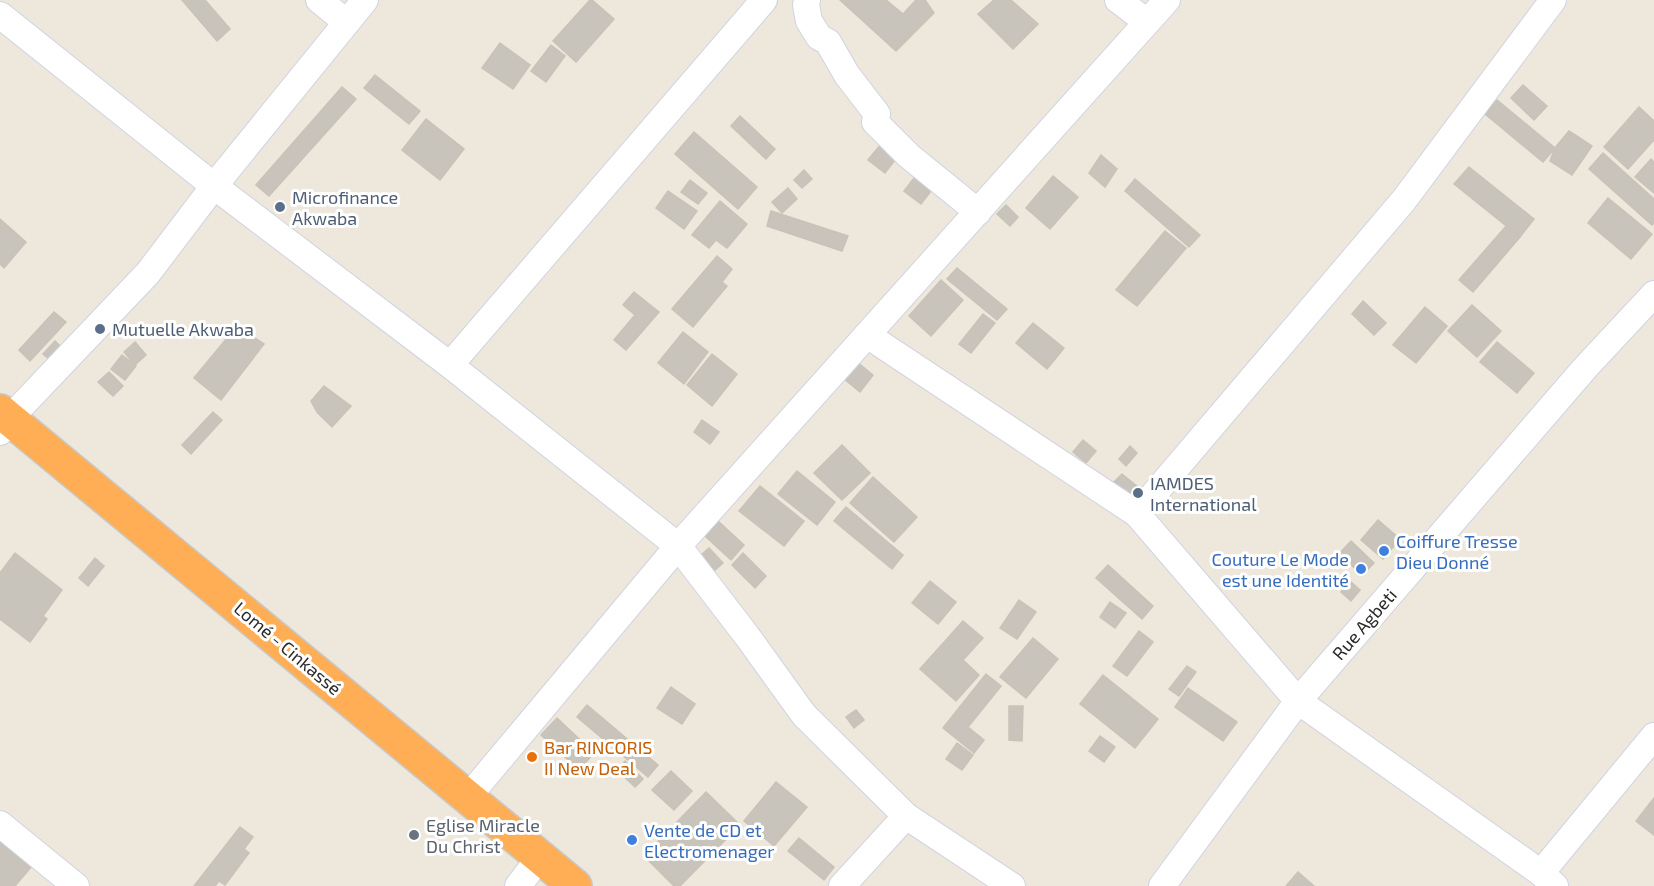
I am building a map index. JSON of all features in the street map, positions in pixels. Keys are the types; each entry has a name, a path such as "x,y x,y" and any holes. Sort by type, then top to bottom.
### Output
{"highway":[{"name":"Lomé - Cinkassé","path":"3,420 575,886"}],"street":[{"path":"319,0 346,22"},
{"path":"3,420 148,273 213,186 365,0"},
{"path":"450,365 764,0"},
{"path":"807,0 809,21 819,37 828,42 847,75 877,114 875,122 909,156 978,212"},
{"path":"1118,0 1147,22"},
{"path":"468,797 678,546 1167,0"},
{"path":"1137,514 1404,200 1553,0"},
{"path":"0,15 213,186 450,365 678,546 804,715 906,816 1012,886"},
{"name":"Rue Agbeti","path":"1162,886 1299,700 1585,368 1654,294"},
{"path":"867,335 1137,514 1299,700 1548,879 1654,735"},
{"path":"842,886 906,816"},
{"path":"0,824 76,886"},
{"path":"518,886 540,857"}],"building":[{"path":"182,0 205,0 230,29 217,41"},
{"path":"590,0 614,19 576,62 553,41"},
{"path":"840,0 886,0 903,14 916,0 925,0 934,13 896,51"},
{"path":"994,0 1011,0 1038,24 1013,49 978,14"},
{"path":"500,43 530,65 513,89 482,68"},
{"path":"551,45 565,56 546,82 531,71"},
{"path":"375,75 420,111 409,124 364,88"},
{"path":"1523,85 1547,106 1534,120 1511,98"},
{"path":"342,87 356,99 269,196 256,185"},
{"path":"1497,100 1555,148 1543,162 1485,114"},
{"path":"1639,107 1654,121 1654,140 1628,169 1604,147"},
{"path":"740,116 775,149 766,159 731,126"},
{"path":"426,119 464,149 440,180 402,150"},
{"path":"1569,131 1592,146 1572,175 1550,161 1555,148"},
{"path":"694,132 757,187 738,209 675,154"},
{"path":"882,143 898,156 885,173 868,160"},
{"path":"1603,153 1654,199 1654,223 1652,225 1589,169"},
{"path":"1101,155 1117,169 1105,187 1089,173"},
{"path":"1651,159 1654,162 1654,193 1635,177"},
{"path":"1469,167 1534,219 1520,237 1454,184"},
{"path":"804,170 812,179 802,188 794,180"},
{"path":"917,174 934,187 921,204 904,191"},
{"path":"1053,176 1078,197 1050,229 1026,208"},
{"path":"1135,179 1200,235 1189,247 1125,191"},
{"path":"690,180 707,193 698,204 681,192"},
{"path":"788,188 797,199 782,213 772,202"},
{"path":"668,191 697,211 684,229 656,208"},
{"path":"1608,198 1652,234 1631,259 1588,223"},
{"path":"720,201 747,224 727,248 716,240 709,248 692,235"},
{"path":"1006,205 1018,217 1010,226 997,214"},
{"path":"771,211 848,236 842,251 767,226"},
{"path":"0,219 26,242 4,268 0,264"},
{"path":"1507,225 1520,237 1473,292 1459,280"},
{"path":"1165,231 1186,248 1137,306 1116,290"},
{"path":"717,256 732,269 722,282 727,286 693,327 672,309"},
{"path":"957,268 1007,309 997,320 947,279"},
{"path":"941,280 963,300 931,336 909,316"},
{"path":"634,292 659,312 626,350 614,340 635,315 623,305"},
{"path":"1363,301 1386,323 1374,335 1352,314"},
{"path":"1472,305 1501,331 1477,357 1448,331"},
{"path":"1425,307 1447,326 1416,363 1393,345"},
{"path":"54,312 66,322 30,361 19,350"},
{"path":"983,314 995,323 971,353 959,344"},
{"path":"1033,323 1064,348 1047,369 1016,343"},
{"path":"237,326 264,344 221,400 194,378"},
{"path":"683,332 708,352 684,384 658,363"},
{"path":"55,341 62,348 51,361 43,354"},
{"path":"135,342 146,355 135,365 124,352"},
{"path":"1497,342 1534,373 1517,393 1480,362"},
{"path":"712,354 737,374 712,406 687,385"},
{"path":"122,355 136,366 125,380 111,369"},
{"path":"857,362 873,375 860,392 844,379"},
{"path":"109,372 123,386 113,396 98,382"},
{"path":"324,386 351,406 332,427 317,412 311,401"},
{"path":"213,412 222,420 191,454 182,445"},
{"path":"702,420 719,432 710,444 694,432"},
{"path":"1083,440 1096,451 1086,463 1073,452"},
{"path":"842,445 870,473 842,500 814,473"},
{"path":"1130,446 1137,453 1126,466 1119,459"},
{"path":"797,471 835,502 817,525 778,494"},
{"path":"1122,474 1138,487 1128,499 1111,485"},
{"path":"873,477 917,517 894,542 850,503"},
{"path":"760,486 804,521 784,546 739,511"},
{"path":"846,507 903,555 892,569 834,521"},
{"path":"1378,520 1400,539 1383,559 1361,540"},
{"path":"718,521 744,545 731,560 705,536"},
{"path":"1351,541 1374,563 1362,575 1339,554"},
{"path":"709,548 723,563 714,571 700,556"},
{"path":"15,553 62,590 43,616 47,619 30,642 0,619 0,573"},
{"path":"743,553 766,576 755,588 732,565"},
{"path":"95,558 104,566 88,586 79,578"},
{"path":"1108,565 1153,606 1142,619 1096,578"},
{"path":"930,581 956,602 938,624 912,603"},
{"path":"1350,581 1360,590 1351,601 1341,592"},
{"path":"1019,600 1036,612 1017,639 1000,628"},
{"path":"1110,602 1126,613 1115,628 1100,617"},
{"path":"963,621 983,638 963,660 979,675 956,701 920,669"},
{"path":"1139,631 1153,642 1127,676 1113,666"},
{"path":"1033,638 1058,659 1026,698 1000,677"},
{"path":"1187,666 1196,672 1179,696 1169,689"},
{"path":"986,674 1001,686 968,727 984,740 974,753 943,728"},
{"path":"1103,675 1158,719 1135,748 1080,704"},
{"path":"671,687 695,704 682,724 657,708"},
{"path":"1188,688 1237,722 1223,741 1175,707"},
{"path":"587,705 658,765 648,777 577,717"},
{"path":"1009,706 1023,706 1022,741 1009,740"},
{"path":"856,710 864,720 854,728 846,717"},
{"path":"557,718 594,753 579,770 541,735"},
{"path":"1100,736 1115,747 1104,762 1089,751"},
{"path":"957,743 973,755 962,770 946,759"},
{"path":"625,761 643,779 635,787 617,770"},
{"path":"671,771 692,791 674,810 652,790"},
{"path":"776,782 807,807 774,846 744,821"},
{"path":"706,792 740,825 680,886 674,886 644,856"},
{"path":"1654,798 1654,835 1636,821"},
{"path":"240,827 253,837 244,849 249,853 225,885 219,881 215,886 194,886"},
{"path":"799,838 834,867 824,880 788,851"},
{"path":"0,841 31,867 15,886 0,886"},
{"path":"1298,872 1314,886 1286,886"}],"place":[{"name":"Microfinance Akwaba","path":"280,207"},
{"name":"Mutuelle Akwaba","path":"100,329"},
{"name":"IAMDES International","path":"1138,493"},
{"name":"Coiffure Tresse Dieu Donné","path":"1384,551"},
{"name":"Couture Le Mode est une Identité","path":"1361,569"},
{"name":"Bar RINCORIS II New Deal","path":"532,757"},
{"name":"Eglise Miracle Du Christ","path":"414,835"},
{"name":"Vente de CD et Electromenager","path":"632,840"}]}
